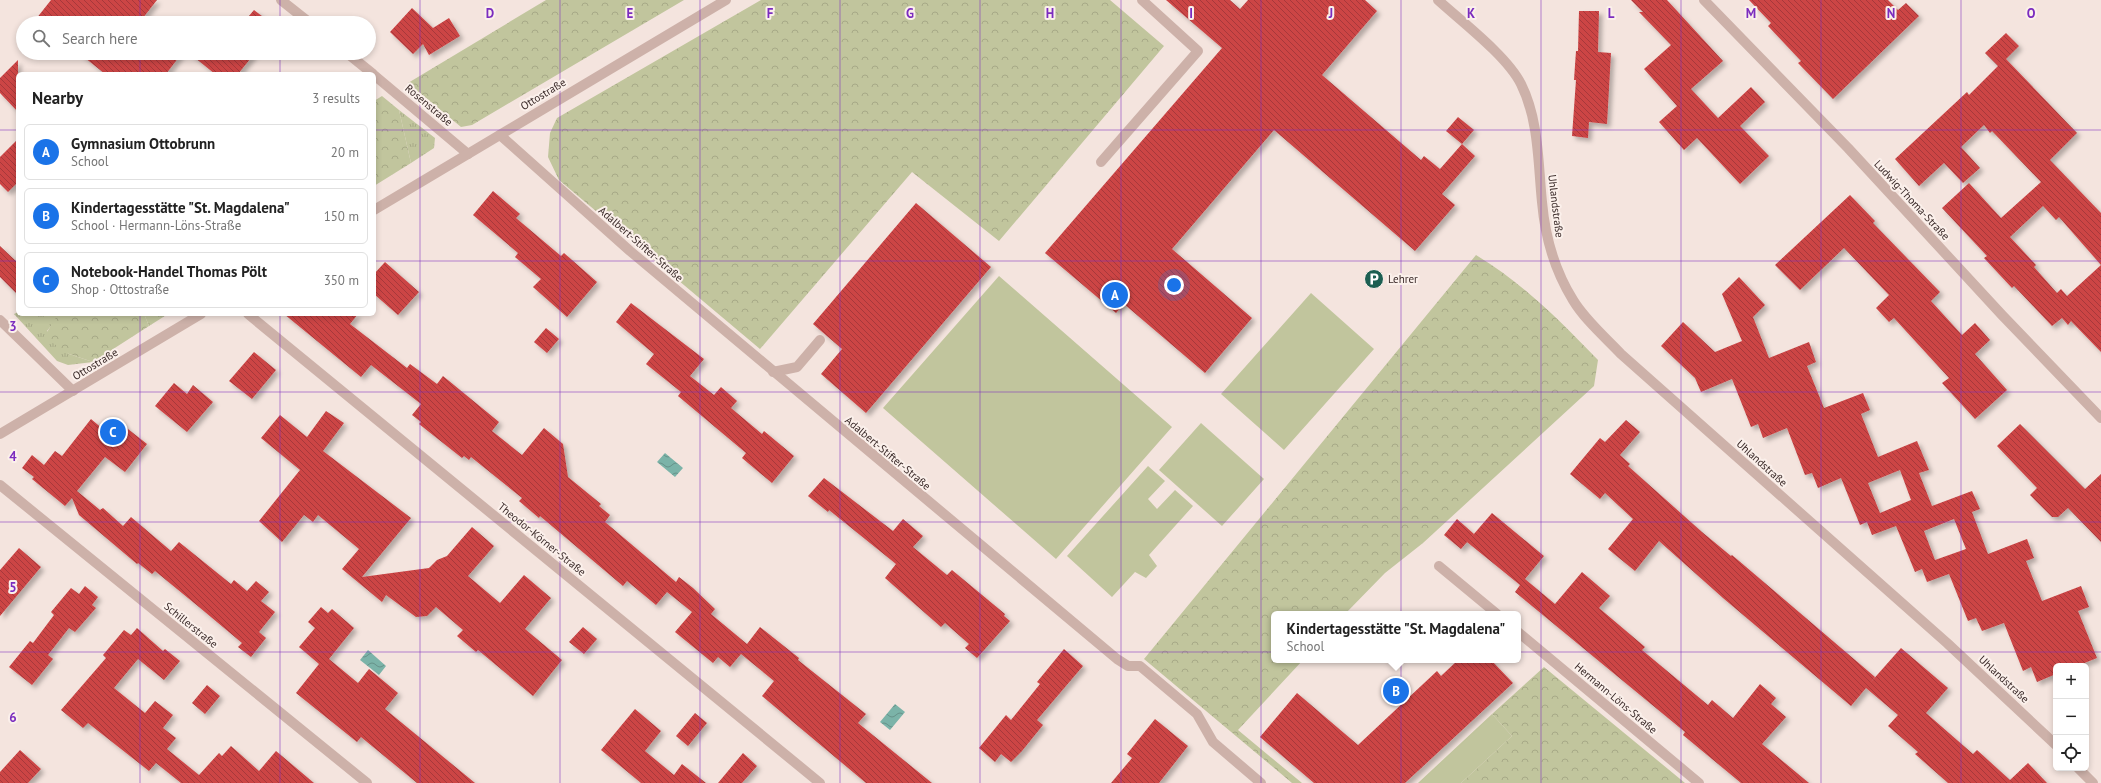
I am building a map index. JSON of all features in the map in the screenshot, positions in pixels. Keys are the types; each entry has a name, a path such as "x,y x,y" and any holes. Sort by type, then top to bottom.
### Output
{"street":[{"path":"281,0 301,16"},
{"name":"Ottostraße","path":"376,209 726,0"},
{"path":"1101,162 1198,51 1142,0"},
{"name":"Uhlandstraße","path":"1438,0 1498,54 1520,83 1530,109 1538,149 1542,204 1548,242 1556,265 1573,300 1590,322 1621,354 1947,643 2053,742"},
{"name":"Ludwig-Thoma-Straße","path":"1704,0 1848,148 2002,315 2101,418"},
{"name":"Rosenstraße","path":"356,60 371,72"},
{"name":"Rosenstraße","path":"376,77 468,154"},
{"name":"Adalbert-Stifter-Straße","path":"500,134 630,252 1117,659 1128,666 1140,666 1196,714 1213,742 1261,783"},
{"name":"Ottostraße","path":"0,434 198,316"},
{"name":"Theodor-Körner-Straße","path":"250,316 820,783"},
{"path":"0,320 73,391"},
{"path":"773,372 797,367 820,340"},
{"name":"Schillerstraße","path":"0,485 367,783"},
{"path":"1439,566 1493,611"},
{"name":"Hermann-Löns-Straße","path":"1521,635 1699,783"},
{"path":"2081,771 2093,783"}],"green space":[{"path":"546,0 684,0 472,125 461,127 408,83"},
{"path":"761,0 1110,0 1164,46 999,241 912,172 760,349 559,180 548,157 550,133 557,118"},
{"path":"382,96 399,110 411,163 376,185 376,100"},
{"path":"399,110 435,138 434,148 411,163"},
{"path":"1476,255 1525,290 1555,317 1598,360 1594,386 1423,543 1385,573 1348,611 1271,611 1271,663 1300,663 1238,730 1302,783 1292,783 1144,659"},
{"path":"999,276 1172,427 1056,559 883,408"},
{"path":"1311,293 1374,349 1284,450 1221,394"},
{"path":"16,313 16,316 57,316 47,331 69,354 93,362 68,365 57,361 14,314"},
{"path":"57,316 145,316 149,326 93,362 69,354 44,337"},
{"path":"145,316 165,316 149,326"},
{"path":"1201,423 1264,479 1222,526 1159,470"},
{"path":"1148,466 1165,481 1148,499 1157,509 1175,490 1193,506 1149,555 1157,566 1146,578 1135,572 1112,597 1067,556"},
{"path":"1544,667 1685,783 1461,783 1512,736 1492,714"},
{"path":"1492,714 1512,736 1461,783 1418,783"}],"water":[{"path":"665,453 683,468 675,477 657,462"},
{"path":"368,650 386,666 379,675 360,660"},
{"path":"895,704 905,712 890,730 880,722"}],"building":[{"path":"51,0 157,0 144,16 38,16"},
{"path":"1166,0 1230,0 1240,9 1248,0 1365,0 1377,11 1322,75 1421,160 1424,156 1440,169 1462,144 1475,156 1442,194 1455,205 1415,251 1274,130 1172,249 1252,318 1205,373 1124,304 1116,313 1045,253 1222,48"},
{"path":"1631,0 1667,0 1723,61 1691,89 1718,118 1751,87 1765,102 1740,126 1769,156 1740,184 1697,138 1684,150 1659,122 1677,106 1644,69 1671,45 1639,12 1643,12"},
{"path":"1749,0 1888,0 1898,10 1906,3 1919,16 1833,99 1798,63 1801,61 1768,26 1771,23"},
{"path":"412,8 433,28 449,18 460,36 429,55 423,44 413,54 390,32"},
{"path":"254,10 262,16 249,16"},
{"path":"1579,11 1599,11 1598,52 1611,53 1607,124 1589,122 1588,138 1572,136 1576,80 1574,80 1576,51 1578,51"},
{"path":"2006,33 2019,46 2006,59 2077,133 2050,160 2101,213 2101,265 2101,352 2071,321 2068,325 2062,318 2052,326 2014,286 2012,288 1984,258 1987,256 1942,208 1969,183 2001,218 2041,182 1992,131 1990,133 1984,125 1961,147 1980,168 1963,183 1944,163 1919,186 1895,159 1967,92 1969,95 1998,66 1985,53","holes":["2043,206 2056,220 2059,217 2101,265 2067,296 2061,289 2057,293 2034,267 2036,265 2010,237"]},
{"path":"18,60 18,72 16,72 16,110 0,93 0,78"},
{"path":"88,60 177,60 168,72 103,72"},
{"path":"198,60 249,60 240,72 213,72"},
{"path":"1458,117 1474,130 1462,144 1446,131"},
{"path":"16,141 16,184 8,192 0,184 0,157"},
{"path":"493,191 520,214 516,218 561,256 564,253 597,282 567,317 533,287 541,279 515,257 518,253 473,215"},
{"path":"1850,195 1875,221 1873,223 1940,292 1931,301 1962,335 1975,323 1990,340 1975,354 2007,390 1975,419 1942,383 1949,378 1894,318 1889,322 1876,308 1889,295 1844,248 1800,290 1775,265"},
{"path":"916,203 991,267 866,413 821,374 842,349 813,324"},
{"path":"0,246 16,261 16,293 0,277"},
{"path":"385,262 419,292 398,315 376,296 376,272"},
{"path":"1739,277 1765,305 1753,317 1769,358 1809,342 1816,362 1807,366 1824,408 1863,393 1870,410 1861,414 1878,457 1917,441 1929,470 1919,473 1932,506 1972,491 1980,509 1972,512 1988,554 2027,539 2034,558 2026,561 2042,601 2081,586 2089,607 2078,611 2097,658 2084,663 2053,663 2053,675 2037,682 2031,667 2023,671 2004,623 1982,631 1976,618 1968,621 1949,574 1927,582 1922,569 1915,572 1896,526 1872,535 1867,522 1860,525 1841,478 1818,488 1812,473 1805,475 1787,428 1763,438 1758,424 1751,427 1732,379 1701,392 1695,378 1661,346 1683,322 1715,352 1742,341 1722,294","holes":["1900,470 1911,500 1880,513 1868,483","1954,519 1966,549 1935,560 1924,531"]},
{"path":"631,303 704,359 690,376 714,395 721,387 737,401 731,408 762,434 764,431 794,456 772,483 742,458 746,453 678,396 681,392 646,364 654,354 616,322"},
{"path":"286,316 356,316 350,324 407,368 410,364 437,384 443,376 499,422 492,431 522,455 544,428 563,444 568,477 601,504 599,506 610,515 605,522 676,582 679,577 693,588 715,609 711,614 747,644 760,627 799,658 798,660 866,714 858,723 932,783 866,783 762,696 774,681 741,654 730,667 718,657 713,663 675,632 692,612 667,592 656,605 627,581 623,586 540,516 539,518 519,501 522,498 471,457 469,460 464,456 462,458 419,424 421,422 412,415 421,404 371,365 361,377"},
{"path":"546,328 559,339 547,353 534,342"},
{"path":"254,352 276,370 252,399 229,381"},
{"path":"174,383 187,394 193,385 213,402 187,432 155,406"},
{"path":"326,411 344,423 323,451 411,518 362,577 429,568 437,560 447,556 472,527 494,546 468,576 500,603 524,575 551,598 525,629 562,660 533,696 478,650 476,652 457,636 463,630 436,607 427,616 416,617 386,595 382,602 342,569 359,549 318,515 313,522 304,515 282,542 259,521 300,470 261,438 280,415 307,437"},
{"path":"114,418 147,444 125,472 105,457 77,491 100,510 103,508 123,526 131,517 171,551 179,542 231,584 234,580 247,591 256,581 269,592 261,601 275,612 259,632 266,638 251,657 238,647 242,643 199,607 155,571 152,574 138,563 137,564 79,515 72,498 65,506 32,479 34,477 22,468 32,455 44,465 55,451 62,456 91,419 104,430"},
{"path":"1626,420 1640,432 1620,455 1630,464 1628,466 1702,532 1731,556 1732,555 1875,677 1870,683 1901,648 1948,688 1926,713 1973,754 1977,750 2010,780 2028,763 2047,783 1948,783 1915,754 1918,752 1888,726 1898,715 1866,688 1851,706 1723,598 1659,541 1635,571 1608,549 1633,519 1605,493 1600,499 1570,474 1600,438 1605,442"},
{"path":"2020,424 2085,489 2101,474 2101,542 2068,508 2058,517 2052,517 2030,495 2037,488 1997,446"},
{"path":"824,478 893,531 903,519 923,536 913,547 947,575 952,570 1005,614 1004,616 1010,621 977,658 965,648 969,644 945,623 941,627 885,578 896,564 829,510 828,512 808,496"},
{"path":"1492,513 1544,556 1525,579 1555,604 1582,572 1610,596 1599,608 1645,647 1642,650 1708,705 1712,700 1733,718 1760,684 1776,698 1771,704 1786,717 1762,744 1809,783 1741,783 1683,735 1685,732 1515,592 1520,585 1467,542"},
{"path":"1457,519 1474,534 1461,549 1444,535"},
{"path":"19,548 41,567 0,616 0,570"},
{"path":"85,586 98,597 92,605 96,608 75,632 69,628 48,655 53,659 32,685 9,667 30,641 33,643 54,615 51,612 71,588 79,594"},
{"path":"321,607 328,613 332,609 354,628 329,659 358,683 369,669 398,693 385,709 475,783 417,783 361,737 357,742 296,693 319,664 299,647 315,628 308,622"},
{"path":"583,627 597,639 584,654 569,642"},
{"path":"137,628 163,651 165,649 180,661 164,680 138,659 114,688 145,713 155,701 173,715 163,728 176,738 167,749 199,775 219,753 222,756 231,746 259,771 276,751 314,783 181,783 156,763 149,771 88,723 83,728 61,710 106,658 103,655 124,630 131,635"},
{"path":"1064,649 1083,666 1037,720 1043,725 1022,751 1011,762 1001,754 995,762 979,748 1006,715 1011,720 1040,684 1037,682"},
{"path":"1455,663 1494,663 1513,683 1405,783 1314,783 1260,737 1297,693 1358,745 1437,671 1441,676"},
{"path":"207,685 220,696 205,714 192,703"},
{"path":"635,709 661,731 645,751 674,775 682,764 706,783 641,783 601,750"},
{"path":"695,713 707,723 688,746 676,736"},
{"path":"1155,719 1188,746 1159,783 1111,783 1132,758 1127,754"},
{"path":"20,750 41,769 28,783 0,783 0,772"},
{"path":"743,753 757,766 742,783 718,783"}],"place":[{"name":"Lehrer","path":"1374,279"},
{"name":"Gymnasium Ottobrunn","path":"1115,295"},
{"name":"Notebook-Handel Thomas Pölt","path":"113,432"},
{"name":"Kindertagesstätte \"St. Magdalena\"","path":"1396,691"}]}
